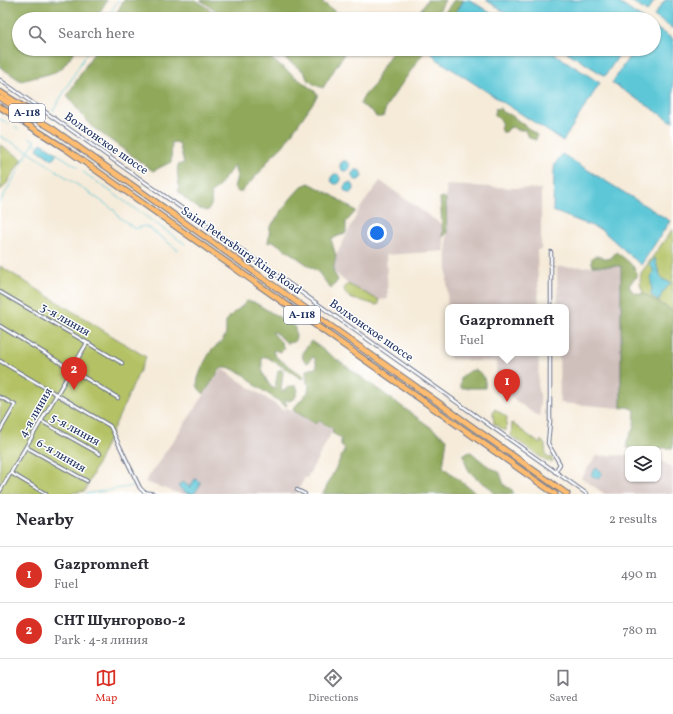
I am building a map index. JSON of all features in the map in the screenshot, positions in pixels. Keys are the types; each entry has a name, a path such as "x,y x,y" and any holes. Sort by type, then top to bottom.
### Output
{"highway":[{"path":"0,92 35,114 53,129"},
{"name":"Saint Petersburg Ring Road","path":"0,98 53,129 567,494"},
{"name":"Saint Petersburg Ring Road","path":"0,107 66,149 555,494"}],"street":[{"name":"Волхонское шоссе","path":"0,81 587,494"},
{"path":"551,252 551,304"},
{"name":"3-я линия","path":"0,292 122,363"},
{"path":"0,326 118,398"},
{"name":"4-я линия","path":"0,491 87,343"},
{"path":"550,356 550,422 548,443 560,464 555,472"},
{"path":"0,361 110,426 140,488 144,492 154,494"},
{"path":"0,396 15,405 0,431"},
{"name":"5-я линия","path":"42,421 100,454"},
{"name":"6-я линия","path":"26,447 87,481"},
{"path":"11,472 46,494"},
{"path":"297,490 304,494"}],"shaded area":[{"path":"380,181 441,224 445,251 386,255 388,299 379,300 348,284 333,271 336,256 360,208"},
{"path":"446,185 541,189 541,250 537,250 539,304 447,304"},
{"path":"621,266 621,408 560,403 559,356 569,356 569,304 558,304 557,267"},
{"path":"448,356 539,356 538,391 540,394 540,418 497,387 496,361 469,361 465,359 452,359"},
{"path":"222,369 284,410 286,407 316,425 319,422 333,430 307,478 305,477 296,494 181,494 145,482"},
{"path":"625,455 625,482 661,482 661,460 673,469 673,494 605,494 581,478 596,456"}],"green space":[{"path":"0,0 107,0 100,12 12,12 12,56 71,56 62,68 53,73 21,81 0,67"},
{"path":"124,0 196,0 214,12 117,12"},
{"path":"200,0 319,0 336,12 218,12"},
{"path":"427,0 445,0 439,12 419,12"},
{"path":"454,0 464,0 456,12 445,12"},
{"path":"92,56 267,56 317,93 317,97 283,146 270,158 260,172 241,192 238,192 234,187 237,176 235,164 217,189 212,192 211,204 207,211 195,206 178,191 178,165 184,163 179,143 172,142 171,162 153,171 91,126 67,96"},
{"path":"282,56 343,56 323,88 315,85 307,79 304,72"},
{"path":"390,56 421,56 387,105 383,117 376,117 373,112 360,104 364,96 375,84 378,74"},
{"path":"500,108 502,112 511,115 537,135 536,140 527,135 525,130 516,130 513,127 509,128 506,132 502,132 500,129 502,122 495,115 495,109"},
{"path":"0,145 22,159 1,190"},
{"path":"309,183 332,195 356,211 346,222 346,233 331,239 336,256 333,271 338,280 331,289 318,272 273,241 268,243 270,227 291,198 302,186"},
{"path":"444,197 446,199 447,233 443,237 440,198"},
{"path":"672,230 673,311 643,293 640,284 641,273"},
{"path":"616,252 633,266 637,273 637,277 629,286 633,292 643,293 673,311 673,448 661,448 661,446 627,446 627,441 634,427 635,410 627,407 621,408 621,266 593,266 592,261 592,258 596,256 609,259"},
{"path":"0,266 146,357 85,491 66,494 0,494"},
{"path":"348,284 379,300 379,304 376,305 351,298 345,293 344,288"},
{"path":"247,301 254,302 295,327 296,337 294,342 287,343 275,332 272,332 281,342 284,349 281,352 274,350 273,352 276,357 305,377 302,379 267,357 262,357 264,374 272,388 275,388 278,371 281,369 283,372 281,390 283,391 291,386 296,386 298,390 295,398 289,401 284,399 287,405 286,406 255,385 245,375 228,367 222,368 219,371 204,394 198,387 197,384 199,375 207,358 211,351 225,336 227,320"},
{"path":"311,341 447,439 443,467 477,494 323,494 345,449 341,446 341,438 332,433 332,428 319,421 316,424 293,409 308,392 309,385 307,383 306,370 316,368 317,365 314,357 307,363 303,359 302,353"},
{"path":"475,370 483,377 485,388 461,388 461,377 469,371"},
{"path":"495,409 507,417 506,431 494,424 493,413"},
{"path":"512,423 540,444 541,440 545,445 546,456 549,458 551,457 553,461 546,461 511,436"},
{"path":"471,452 485,464 500,473 504,485 512,490 514,494 494,494 490,488 474,476 466,465 464,454"}],"water":[{"path":"464,0 470,0 489,12 456,12"},
{"path":"486,0 615,0 633,12 504,12"},
{"path":"630,0 655,0 647,12"},
{"path":"665,0 673,0 673,29 661,21 661,12 657,12"},
{"path":"661,31 673,39 673,122 612,83 629,56 661,56"},
{"path":"434,56 558,56 600,83 563,141"},
{"path":"573,56 618,56 605,76"},
{"path":"41,143 57,153 53,160 37,149"},
{"path":"562,154 670,221 641,265 602,230 553,211 554,170 555,164"},
{"path":"343,161 347,161 349,162 349,170 343,171 340,168 340,164"},
{"path":"355,170 359,170 361,171 361,179 355,180 352,177 352,173"},
{"path":"334,174 338,174 340,175 340,183 334,184 331,181 331,177"},
{"path":"347,183 351,183 353,184 353,192 347,193 344,190 344,186"},
{"path":"655,258 662,279 671,283 662,293 660,300 657,300 650,294 652,291 651,280 653,269 649,265"},
{"path":"596,468 602,473 598,479 591,475"},
{"path":"195,479 200,482 200,485 194,494 185,492 178,486 182,482 190,487"}],"waterway":[{"path":"111,12 118,0"},
{"path":"53,111 85,56"},
{"path":"0,119 9,124"},
{"path":"15,127 19,130"},
{"path":"0,136 29,152 113,209 119,217 135,229 144,226 149,228 178,250"},
{"path":"30,138 35,141"},
{"path":"31,147 36,140"},
{"path":"34,143 39,146"},
{"path":"21,164 30,149"},
{"path":"57,154 78,167"},
{"path":"0,202 20,168"},
{"path":"83,172 185,244"},
{"path":"86,494 133,486"}],"place":[{"name":"СНТ Шунгорово-2","path":"74,390"},
{"name":"Gazpromneft","path":"507,402"}]}
